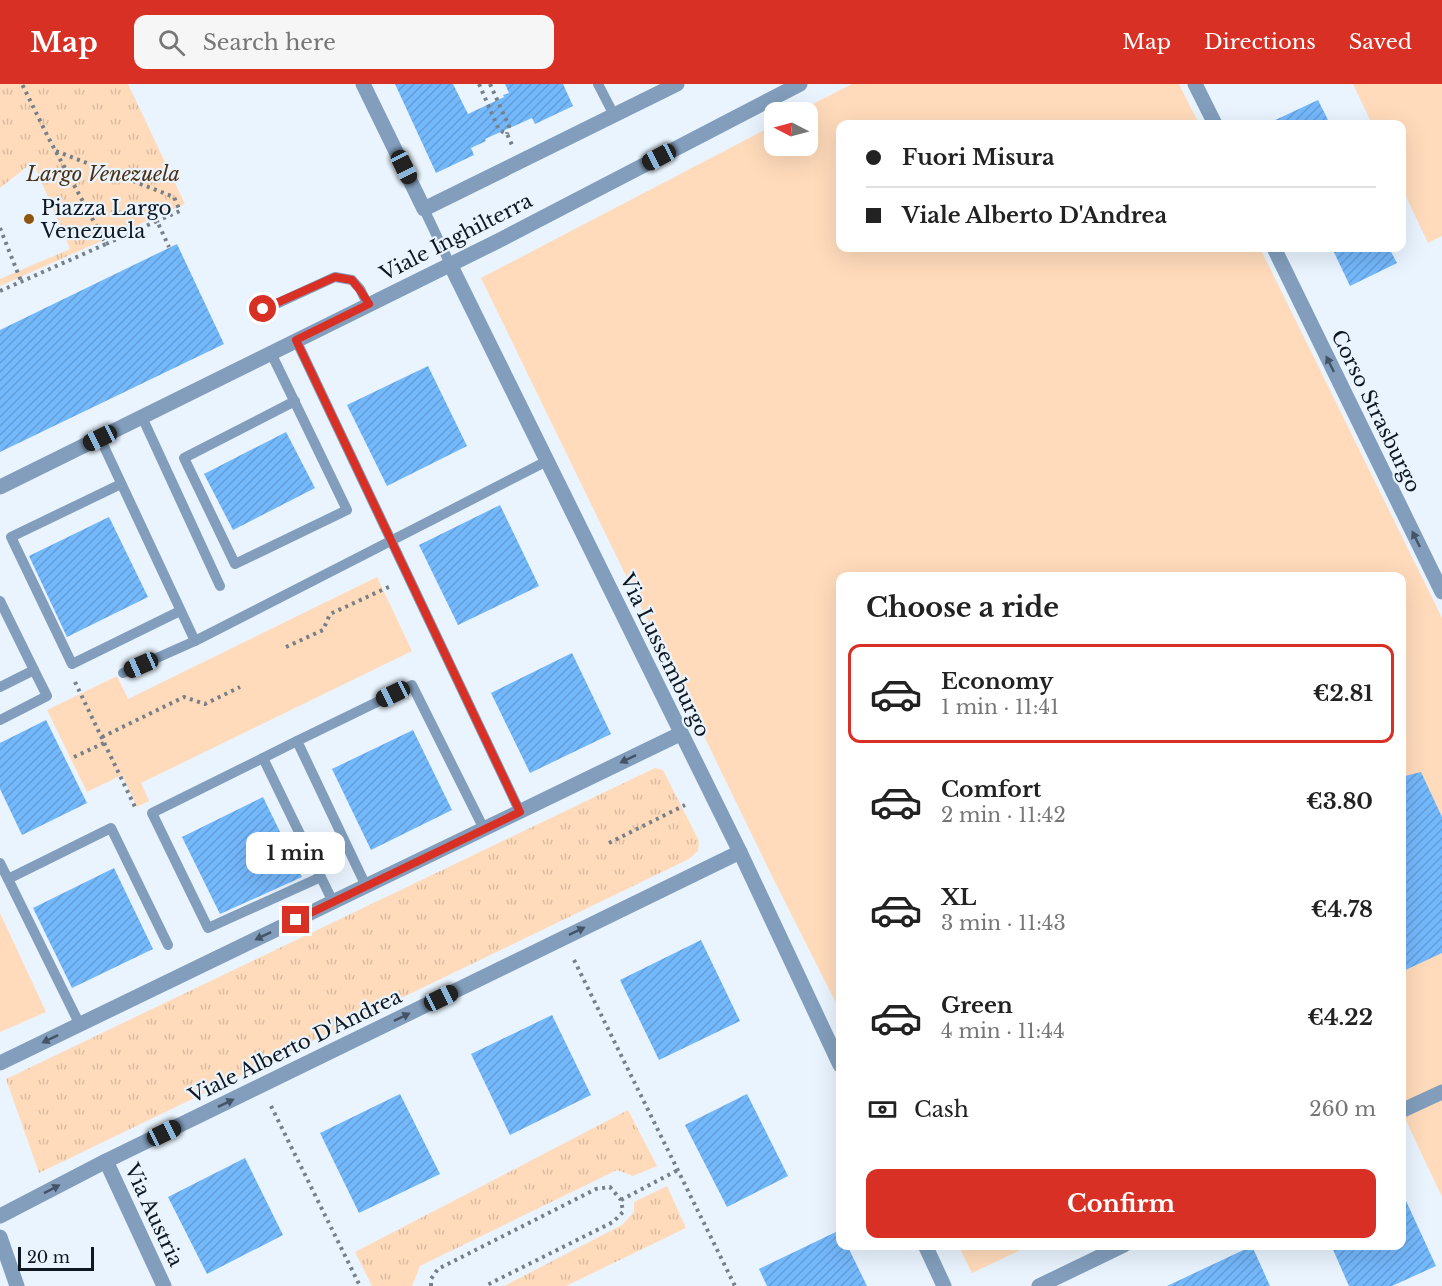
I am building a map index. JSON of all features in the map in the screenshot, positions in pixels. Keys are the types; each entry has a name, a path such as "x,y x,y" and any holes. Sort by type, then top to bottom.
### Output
{"street":[{"path":"363,84 424,209 677,84"},
{"name":"Viale Inghilterra","path":"0,487 498,241 800,84"},
{"path":"1195,84 1213,120"},
{"name":"Corso Strasburgo","path":"1276,252 1442,592"},
{"name":"Via Lussemburgo","path":"450,264 740,852 836,1056"},
{"path":"0,1063 680,734"},
{"name":"Viale Alberto D'Andrea","path":"0,1216 106,1161 740,852"},
{"path":"1406,1110 1442,1092"},
{"name":"Via Austria","path":"106,1161 164,1286"},
{"path":"0,1237 17,1286"},
{"path":"927,1250 944,1286"},
{"path":"1039,1286 1114,1250"}],"lane":[{"path":"598,84 614,115"},
{"path":"424,209 450,264"},
{"path":"263,309 335,277 352,280 369,304"},
{"path":"296,340 520,812"},
{"path":"271,353 295,401 347,510 235,564 184,458 295,401"},
{"path":"142,417 220,586"},
{"path":"100,438 195,641"},
{"path":"123,673 195,641 547,461"},
{"path":"121,484 11,537 72,664 180,611"},
{"path":"0,601 47,696 0,720"},
{"path":"0,687 34,670"},
{"path":"321,877 208,927 152,813 412,684 484,829"},
{"path":"297,741 366,886"},
{"path":"263,758 333,902"},
{"path":"8,879 111,828 168,945"},
{"path":"0,863 80,1025"}],"path":[{"path":"22,84 106,244"},
{"path":"478,84 500,130"},
{"path":"490,84 509,126 507,134"},
{"path":"0,291 180,211 174,197 55,150"},
{"path":"157,221 169,247"},
{"path":"0,228 21,281"},
{"path":"286,647 323,630 330,614 409,578"},
{"path":"71,674 136,810"},
{"path":"102,737 184,697 205,704 240,687"},
{"path":"74,757 104,743"},
{"path":"609,843 685,805"},
{"path":"574,960 735,1286"},
{"path":"271,1106 360,1286"},
{"path":"621,1200 678,1170"},
{"path":"431,1286 431,1279 438,1269 596,1189 610,1187 621,1200 623,1212 613,1222 486,1286"}],"green space":[{"name":"Largo Venezuela","path":"0,84 128,84 185,204 0,286 0,279 70,249 33,162 0,188"},
{"path":"852,84 1179,84 1197,120 836,120 836,252 1262,252 1442,618 1442,1197 1406,1121 1406,572 836,572 836,1003 481,278 764,130 764,156 818,156 817,102"},
{"path":"1353,84 1442,84 1442,236 1428,243 1406,197 1406,120 1370,120"},
{"path":"377,577 412,651 141,783 149,801 137,807 122,775 87,792 47,710 117,676 128,699"},
{"path":"655,768 663,770 699,841 698,851 689,859 39,1173 6,1079"},
{"path":"0,913 46,1012 0,1032"},
{"path":"628,1110 657,1166 633,1176 617,1170 420,1266 412,1286 372,1286 355,1252"},
{"path":"667,1186 686,1228 566,1286 504,1286 622,1225 634,1212 634,1202"},
{"path":"960,1250 1020,1250 972,1273"}],"building":[{"path":"395,84 453,84 468,114 509,93 505,84 563,84 573,106 535,124 532,118 485,139 486,141 471,148 474,155 436,173"},
{"path":"1318,100 1328,120 1276,120"},
{"path":"177,244 224,344 0,452 0,330"},
{"path":"1334,252 1391,252 1397,263 1350,286"},
{"path":"428,366 467,446 387,486 347,405"},
{"path":"286,432 315,488 233,530 204,474"},
{"path":"500,505 539,586 458,625 419,545"},
{"path":"109,517 148,597 67,637 29,556"},
{"path":"572,653 611,734 530,773 491,693"},
{"path":"46,720 87,803 22,835 0,789 0,743"},
{"path":"413,730 452,810 371,850 332,769"},
{"path":"1421,772 1442,817 1442,953 1406,970 1406,776"},
{"path":"263,797 302,877 220,914 182,837"},
{"path":"114,868 153,949 72,988 33,908"},
{"path":"701,940 740,1021 659,1060 620,980"},
{"path":"552,1015 591,1095 510,1135 471,1054"},
{"path":"400,1094 440,1174 359,1213 320,1133"},
{"path":"747,1094 788,1176 727,1207 685,1125"},
{"path":"245,1158 283,1235 207,1274 168,1197"},
{"path":"1406,1201 1436,1266 1392,1286 1349,1286 1333,1250 1406,1250"},
{"path":"836,1232 836,1250 849,1250 867,1286 767,1286 759,1269"},
{"path":"1244,1250 1254,1250 1270,1286 1167,1286"}],"place":[{"name":"Piazza Largo Venezuela","path":"29,219"}],"route":[{"path":"263,309 335,277 352,280 369,304 296,340 520,812 296,920"}]}
